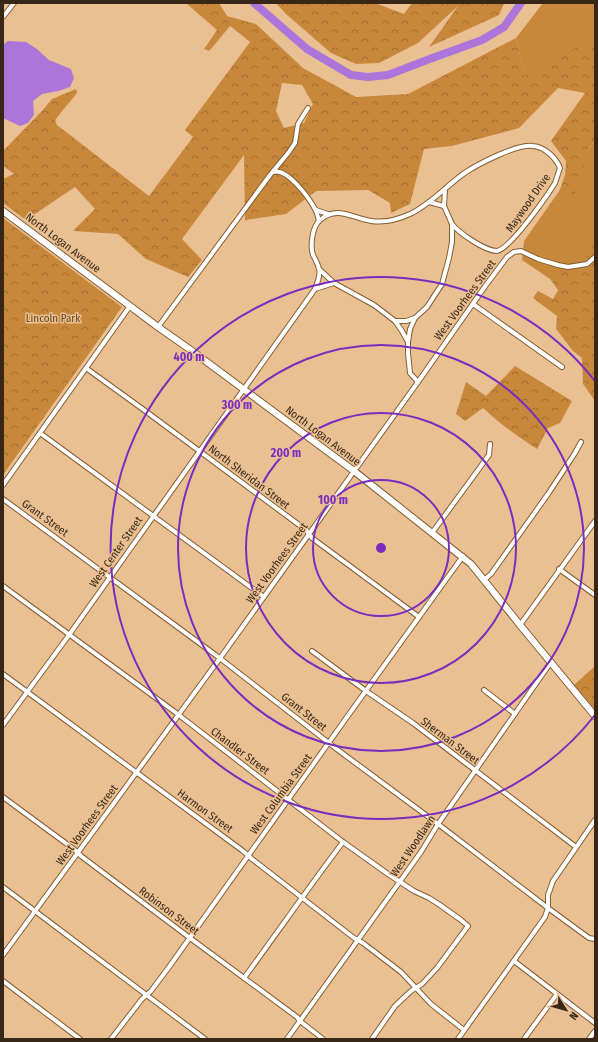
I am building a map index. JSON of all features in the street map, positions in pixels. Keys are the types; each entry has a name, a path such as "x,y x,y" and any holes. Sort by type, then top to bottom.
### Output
{"street":[{"path":"3,17 14,3"},
{"path":"158,327 289,152 295,143 298,124 308,108"},
{"name":"Maywood Drive","path":"316,210 328,214 340,213 372,221 389,222 410,214 429,202 466,172 498,155 532,146 548,152 558,163 560,168 554,184 520,232 508,244 498,251 487,249 468,237 452,224"},
{"path":"273,173 276,171 282,172 298,185 316,210 319,221 328,214"},
{"name":"Maywood Drive","path":"418,382 410,373 408,342 410,329 415,318 427,307 442,284 449,258 452,242 452,224 444,206 445,189"},
{"path":"429,202 444,206"},
{"name":"North Logan Avenue","path":"3,211 354,471 463,556 595,716"},
{"name":"Maywood Drive","path":"319,221 313,234 312,244 313,253 320,270 334,283 374,305 395,321 408,342"},
{"name":"West Voorhees Street","path":"3,955 220,658 486,285 507,258 514,252 521,251 538,259 568,267 587,264 595,257"},
{"path":"244,390 316,289 320,270"},
{"path":"316,289 334,283"},
{"path":"473,304 562,367"},
{"path":"3,485 130,306"},
{"path":"395,321 406,321 415,318"},
{"name":"North Sheridan Street","path":"86,368 306,530 312,538 419,617"},
{"name":"West Center Street","path":"3,725 244,390"},
{"path":"40,433 264,597"},
{"path":"484,580 491,574 548,494 581,442"},
{"path":"432,533 489,455 490,444"},
{"name":"Grant Street","path":"3,499 220,658 329,743 548,908 589,938 595,940"},
{"path":"520,626 559,569 595,521"},
{"name":"West Columbia Street","path":"111,1039 142,999 151,991 190,938 463,556"},
{"path":"559,569 595,595"},
{"name":"Chandler Street","path":"3,586 178,715 343,842 400,882 440,905 468,926 437,968 416,988"},
{"name":"Sherman Street","path":"312,651 413,724 576,846"},
{"name":"West Woodlawn","path":"287,1039 400,882 438,824 551,662"},
{"name":"Harmon Street","path":"3,674 248,855 401,972 431,1004 464,1030"},
{"path":"484,690 515,714"},
{"name":"Robinson Street","path":"3,797 297,1017 323,1039"},
{"path":"458,1039 545,917 548,908 548,895 553,881 595,820"},
{"path":"244,978 343,842"},
{"path":"3,887 205,1039"},
{"path":"514,961 595,1023"},
{"path":"3,981 80,1039"},
{"path":"372,1039 395,1006 416,988"},
{"path":"524,1039 557,994"},
{"path":"589,1039 595,1031"}],"green space":[{"path":"186,3 219,3 227,16 256,24 303,68 356,97 408,94 516,38 525,76 595,37 595,140 587,151 580,190 555,204 565,175 566,161 551,141 585,93 558,88 519,128 452,146 424,149 410,204 391,213 390,203 368,190 316,191 286,214 245,220 244,155 182,239 202,260 188,277 146,259 118,234 73,231 95,209 75,187 26,220 3,203 3,179 14,174 3,166 3,151 52,99 76,89 77,93 55,120 57,125 149,196 193,137 185,130 250,42 230,26 209,51 204,49 217,30","holes":["282,83 302,85 313,104 304,123 284,128 276,111"]},
{"path":"276,3 375,3 404,14 412,3 504,3 499,15 429,47 458,6 418,43 379,63 356,64 331,53 286,14"},
{"path":"543,3 595,3 595,46 525,77 516,38"},
{"path":"595,140 595,273 583,279 550,279 522,260 524,241"},
{"name":"Lincoln Park","path":"3,218 122,307 3,475"},
{"path":"595,243 595,401 583,384 582,358 573,351 556,329 557,316 533,298 538,291 553,299 558,290 550,279 552,268 575,273 588,268 587,255"},
{"path":"515,366 572,401 560,423 548,428 537,449 509,430 483,408 465,421 456,414 466,382 486,396"},
{"path":"595,666 595,709 574,685"}],"shaded area":[{"path":"8,41 26,42 37,49 49,60 71,69 74,78 70,87 42,94 33,101 34,115 28,123 20,126 3,118 3,45"}],"waterway":[{"path":"254,3 307,49 351,75 368,77 388,75 482,40 504,27 521,3"}]}
